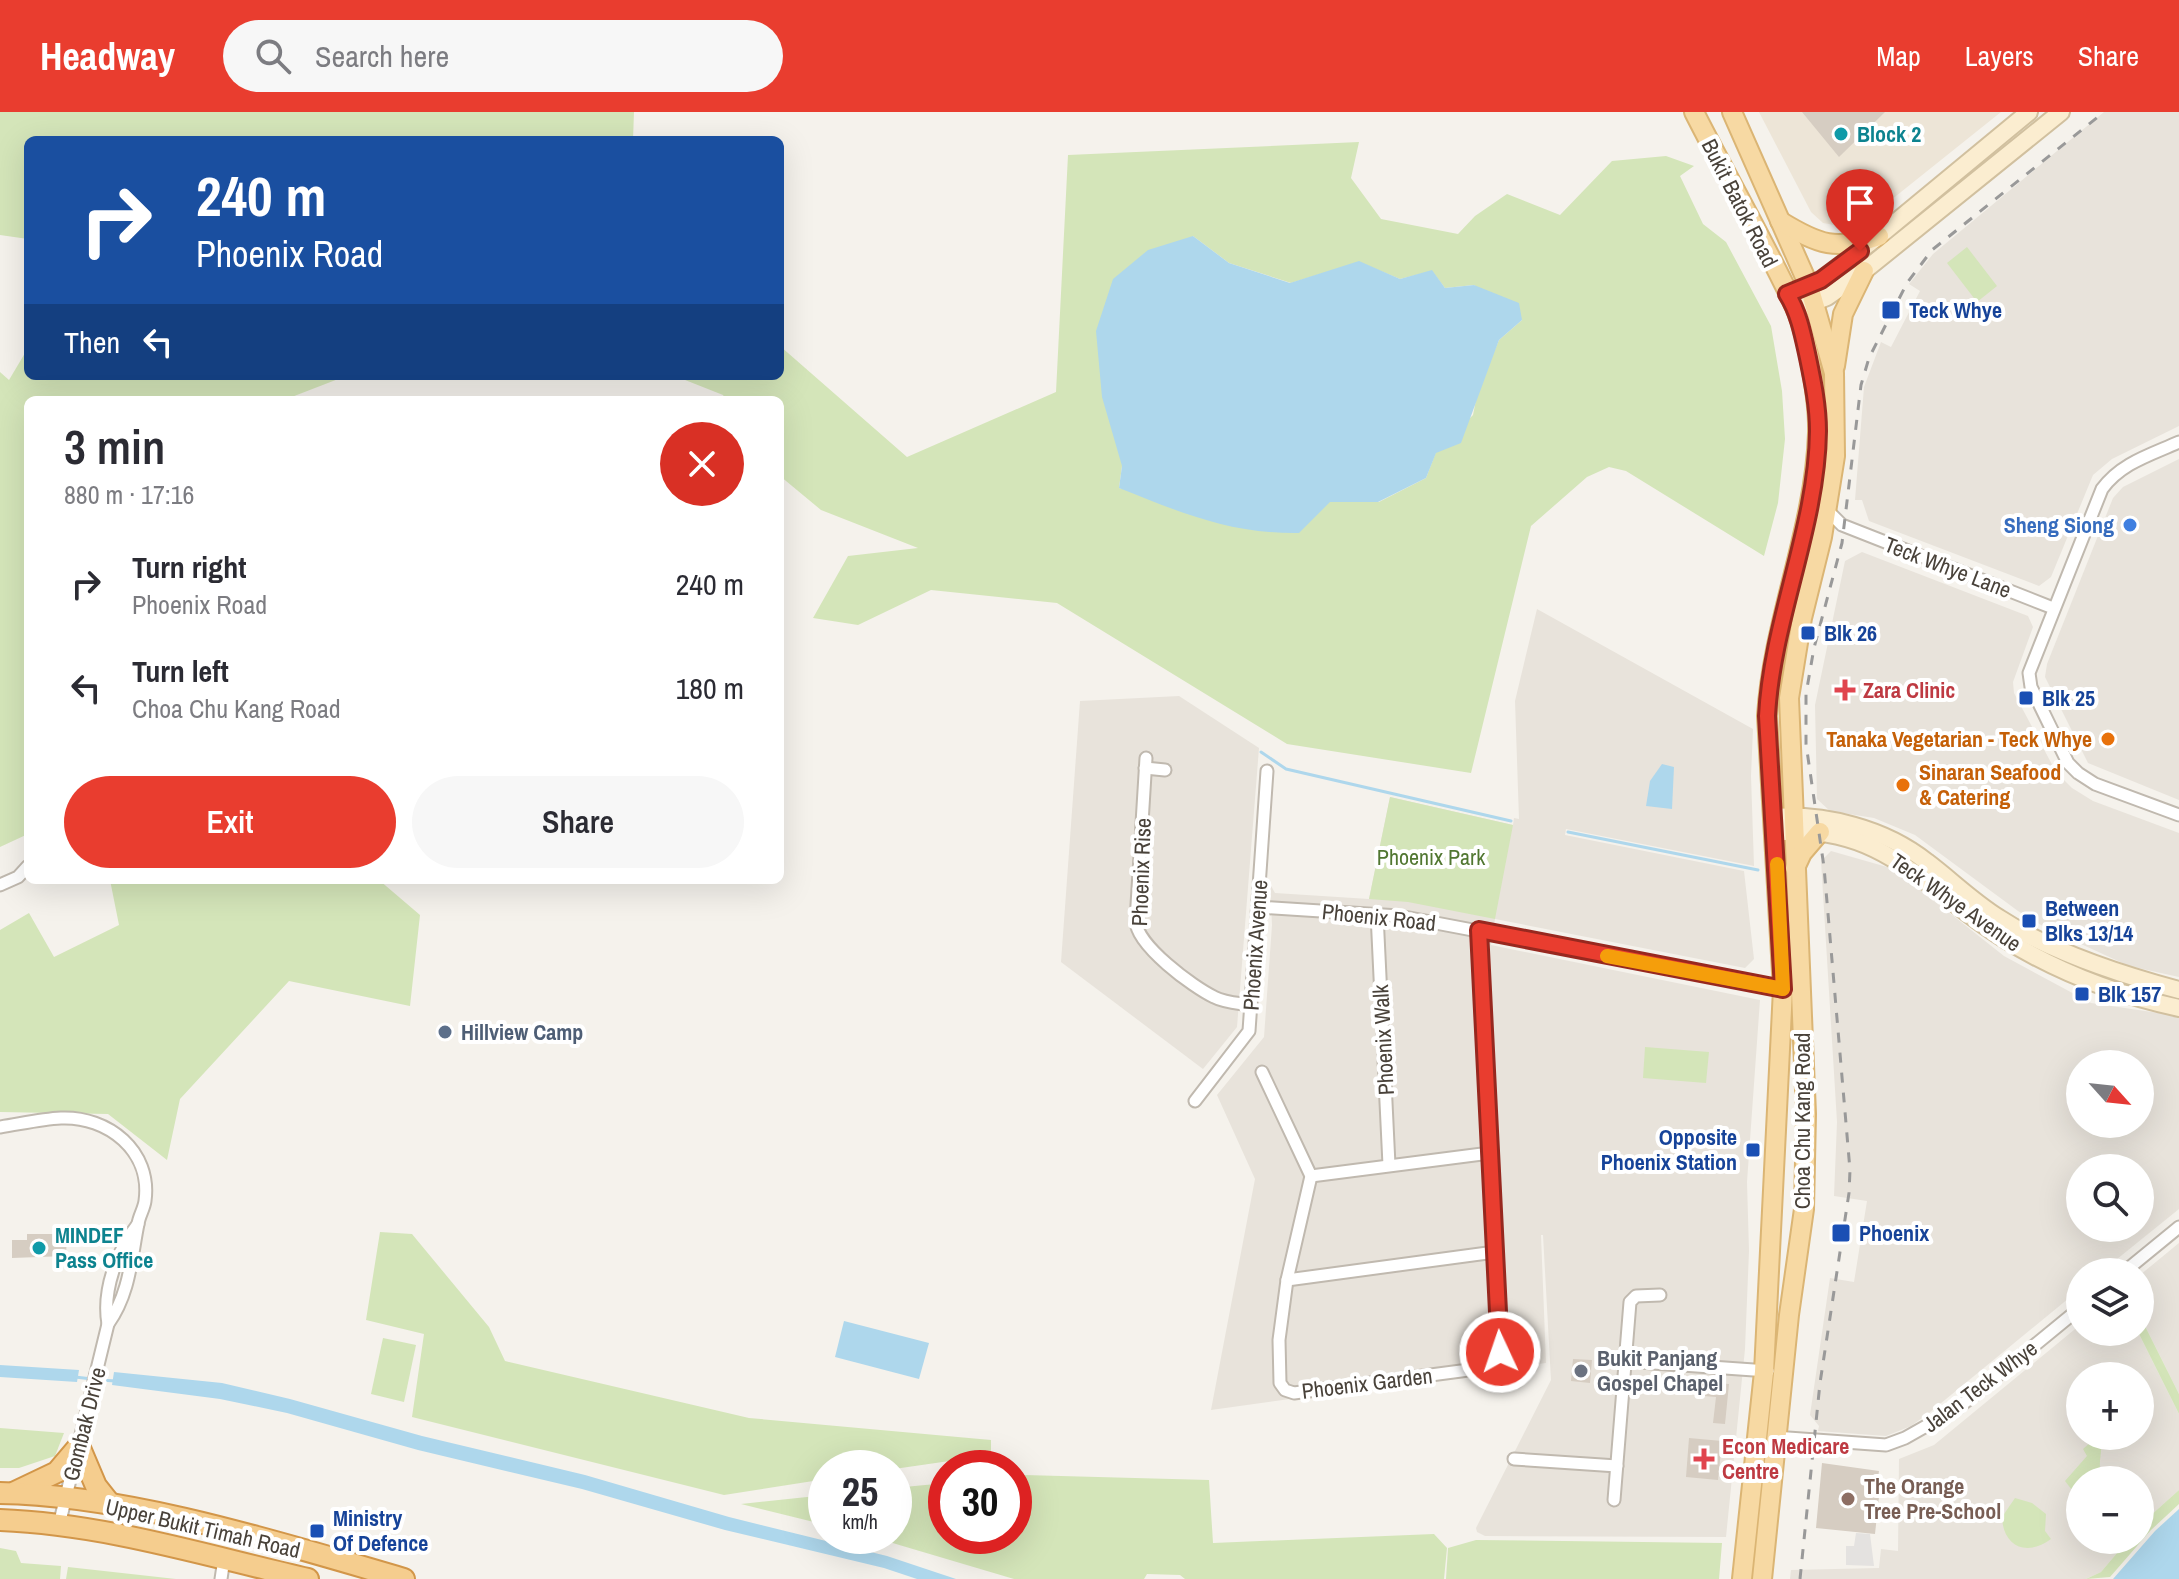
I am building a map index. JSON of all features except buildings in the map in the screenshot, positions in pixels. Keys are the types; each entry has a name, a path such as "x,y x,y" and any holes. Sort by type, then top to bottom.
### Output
{"highway":[{"path":"6,1493 57,1472 79,1446 96,1486 111,1505"},
{"name":"Upper Bukit Timah Road","path":"6,1493 111,1505 216,1528 404,1579"},
{"name":"Upper Bukit Timah Road","path":"0,1520 59,1525 168,1544 223,1569 308,1579"}],"main road":[{"name":"Bukit Batok Road","path":"1694,112 1801,298"},
{"name":"Bukit Batok Road","path":"1732,112 1780,221 1801,298"},
{"path":"1801,298 2029,112"},
{"path":"1801,298 1827,297 1864,271 2061,112"},
{"path":"1780,221 1805,237 1829,245 1854,245 1879,236"},
{"path":"1834,373 1843,314 1864,271"},
{"name":"Choa Chu Kang Road","path":"1762,1579 1787,1331 1804,1209 1806,1143 1789,698 1835,456 1834,373 1801,298"},
{"name":"Choa Chu Kang Road","path":"1742,1579 1764,1372 1783,989 1767,716 1769,683 1808,506 1818,434 1801,298"},
{"name":"Teck Whye Avenue","path":"1794,824 1849,837 1894,857 2001,937 2025,950 2111,990 2179,1008"},
{"name":"Teck Whye Avenue","path":"1774,825 1846,825 1892,839 1917,854 2015,928 2119,974 2179,990"},
{"path":"1794,870 1802,853 1820,832"},
{"path":"1777,1157 1784,1169 1796,1169 1806,1143"},
{"path":"1774,1206 1782,1190 1795,1184 1804,1209"}],"street":[{"path":"2179,442 2114,473 2098,498 2053,608 2029,678 2068,763 2086,780 2179,815"},
{"name":"Teck Whye Lane","path":"1827,510 1842,525 2053,608"},
{"path":"1822,537 1842,525"},
{"name":"Phoenix Rise","path":"1165,770 1146,763 1136,921 1138,934 1148,948 1207,993 1219,1000 1251,1005"},
{"name":"Phoenix Avenue","path":"1195,1101 1249,1031 1267,771"},
{"path":"0,885 18,877 24,870"},
{"name":"Phoenix Road","path":"1258,907 1377,914 1479,930 1783,989"},
{"name":"Phoenix Walk","path":"1377,914 1389,1165"},
{"name":"Phoenix Garden","path":"1311,1176 1287,1280 1279,1340 1280,1383 1285,1390 1294,1393 1461,1371 1497,1363 1500,1352 1479,930"},
{"path":"1262,1072 1311,1176 1490,1153"},
{"name":"Gombak Drive","path":"0,1127 63,1118 87,1121 119,1134 137,1154 143,1169 145,1201 138,1224 123,1242 105,1305 108,1324 59,1525"},
{"path":"2141,1258 2179,1227"},
{"path":"1287,1280 1495,1252"},
{"path":"1614,1500 1632,1298 1660,1295"},
{"name":"Jalan Teck Whye","path":"1775,1437 1886,1445 1905,1438 1958,1408 2066,1319"},
{"path":"1625,1361 1764,1372 1775,1367 1787,1331"},
{"path":"1514,1459 1617,1466"}],"shaded area":[{"path":"1759,112 2001,112 1861,224 1851,228 1823,223 1811,212"},
{"path":"2104,112 2179,112 2179,426 2112,459 2093,475 2051,577 2039,586 1869,521 1862,500 1855,500 1864,387 1881,342 1891,347 1920,291 1909,284 1933,254"},
{"path":"2179,459 2179,800 2088,763 2045,677 2047,664 2113,498 2123,487"},
{"path":"1862,552 2028,616 2033,627 2013,682 2014,693 2056,772 2072,788 2093,801 2179,833 2179,977 2129,966 2046,928 1915,835 1874,818 1830,811 1817,799 1815,705 1845,561"},
{"path":"1537,609 1753,729 1754,866 1566,829 1565,835 1744,871 1754,959 1745,968 1495,919 1491,945 1760,1000 1747,1182 1749,1251 1745,1349 1726,1537 1485,1536 1477,1532 1476,1528 1551,1380 1543,1235 1546,1363 1211,1410 1255,1179 1217,1095 1264,1037 1272,925 1270,884 1275,893 1369,899 1390,797 1513,825 1514,818 1519,819 1515,701"},
{"path":"1179,696 1259,748 1237,1027 1203,1069 1061,962 1080,701"},
{"path":"1831,851 1894,869 2004,956 2091,1003 2179,1016 2179,1209 2154,1229 2154,1154 2066,1154 2066,1242 2138,1242 2118,1258 2066,1258 2066,1300 1929,1413 1911,1426 1886,1436 1818,1431 1819,1426 1810,1415 1830,1278 1854,1282 1867,1201 1834,1196 1837,1122 1821,861"},
{"path":"2179,1243 2179,1394 2154,1344 2154,1264"},
{"path":"2066,1337 2066,1346 2145,1346 2153,1362 2066,1362 2066,1450 2154,1450 2154,1364 2179,1414 2179,1490 2154,1512 2154,1466 2066,1466 2066,1554 2116,1554 2101,1572 2086,1579 1790,1579 1791,1570 1879,1568 1881,1549 1898,1551 1899,1459 1934,1445"},
{"path":"1856,1533 1870,1534 1874,1566 1846,1565 1846,1546 1854,1546"}],"green space":[{"path":"0,112 634,112 633,136 24,136 24,238 0,235"},
{"path":"1359,142 1351,178 1381,219 1458,234 1475,216 1507,194 1560,215 1612,161 1666,156 1694,166 1680,176 1703,224 1726,242 1771,326 1782,391 1785,439 1778,503 1764,556 1626,471 1609,467 1587,477 1531,526 1471,773 1287,744 1057,603 931,590 858,625 813,618 848,556 918,548 821,510 784,479 784,396 724,396 685,380 784,380 784,349 907,457 1056,392 1068,155","holes":["1193,236 1229,263 1291,283 1359,262 1400,279 1432,271 1445,288 1474,285 1522,320 1499,340 1478,390 1473,415 1436,452 1426,478 1379,502 1330,501 1299,532 1119,488 1122,466"]},
{"path":"1967,247 1997,286 1977,302 1947,263"},
{"path":"24,355 24,380 336,380 294,396 24,396 24,836 0,847 0,372 9,380"},
{"name":"Phoenix Park","path":"1390,797 1513,825 1495,919 1408,902 1369,899"},
{"path":"111,884 384,884 420,915 410,1006 289,981 180,1099 167,1160 108,1114 0,1112 0,930 29,913 54,957 119,925"},
{"path":"1645,1047 1709,1052 1706,1083 1643,1078"},
{"path":"380,1232 412,1234 489,1327 505,1361 749,1418 991,1440 991,1450 928,1450 928,1464 912,1466 912,1450 808,1450 808,1482 724,1495 412,1417 424,1334 366,1320"},
{"path":"383,1338 416,1345 404,1402 371,1394"},
{"path":"2154,1344 2179,1394 2179,1414 2154,1362 2145,1346"},
{"path":"0,1428 64,1433 55,1456 19,1468 0,1468"},
{"path":"2084,1450 2101,1450 2100,1466 2078,1466 2087,1456"},
{"path":"1032,1475 1209,1480 1213,1543 1434,1534 1447,1548 1444,1579 1185,1579 1180,1575 1147,1574 1144,1579 1014,1579 930,1554 1032,1554"},
{"path":"928,1485 928,1553 912,1549 912,1486"},
{"path":"2179,1490 2179,1504 2154,1527 2154,1512"},
{"path":"808,1497 808,1521 741,1504"},
{"path":"2015,1498 2032,1503 2046,1514 2045,1531 2051,1539 2025,1548 2012,1542 2003,1527 2002,1517"},
{"path":"1476,1540 1722,1543 1719,1579 1446,1579 1448,1548"},
{"path":"0,1548 16,1551 21,1563 61,1566 60,1579 0,1579"},
{"path":"2116,1554 2130,1554 2110,1577 2086,1579 2101,1572"},
{"path":"68,1567 176,1579 66,1579"}],"water":[{"path":"1193,236 1229,263 1290,283 1359,261 1400,279 1432,270 1445,288 1474,285 1519,303 1522,320 1499,340 1461,443 1436,453 1426,478 1378,502 1330,502 1299,533 1228,526 1119,488 1122,466 1102,397 1096,331 1113,279 1148,250"},
{"path":"1662,764 1674,767 1672,809 1646,806 1650,781"},
{"path":"844,1321 929,1343 919,1379 835,1357"},
{"path":"0,1365 79,1370 77,1382 0,1377"},
{"path":"114,1372 222,1383 290,1399 808,1536 808,1550 725,1530 582,1489 418,1450 287,1413 220,1399 112,1385"},
{"path":"2179,1509 2179,1579 2113,1579 2135,1554 2154,1554 2155,1531"},
{"path":"825,1554 879,1554 956,1579 917,1579"}],"waterway":[{"path":"1261,752 1286,769 1511,821"},
{"path":"1568,832 1758,870"},
{"path":"75,1377 92,1379"},
{"path":"99,1380 116,1381"}],"railway":[{"path":"1800,1579 1820,1383 1850,1170 1824,867 1806,744 1806,694 1814,648 1842,543 1861,385 1869,358 1907,283 1932,250 2104,112"}],"slow traffic":[{"path":"1607,956 1783,989 1777,864"}],"place":[{"name":"Block 2","path":"1841,134"},
{"name":"Teck Whye","path":"1891,310"},
{"name":"Sheng Siong","path":"2130,525"},
{"name":"Blk 26","path":"1808,633"},
{"name":"Zara Clinic","path":"1845,690"},
{"name":"Blk 25","path":"2026,698"},
{"name":"Tanaka Vegetarian - Teck Whye","path":"2108,739"},
{"name":"Sinaran Seafood & Catering","path":"1903,785"},
{"name":"Between Blks 13/14","path":"2029,921"},
{"name":"Blk 157","path":"2082,994"},
{"name":"Hillview Camp","path":"445,1032"},
{"name":"Opposite Phoenix Station","path":"1753,1150"},
{"name":"Phoenix","path":"1841,1233"},
{"name":"MINDEF Pass Office","path":"39,1248"},
{"name":"Bukit Panjang Gospel Chapel","path":"1581,1371"},
{"name":"Econ Medicare Centre","path":"1704,1459"},
{"name":"The Orange Tree Pre-School","path":"1848,1499"},
{"name":"Ministry Of Defence","path":"317,1531"}],"route":[{"path":"1500,1352 1479,930 1783,989 1767,716 1769,683 1808,506 1818,434 1817,407 1807,352 1796,310 1787,294 1821,280 1860,251"}]}
